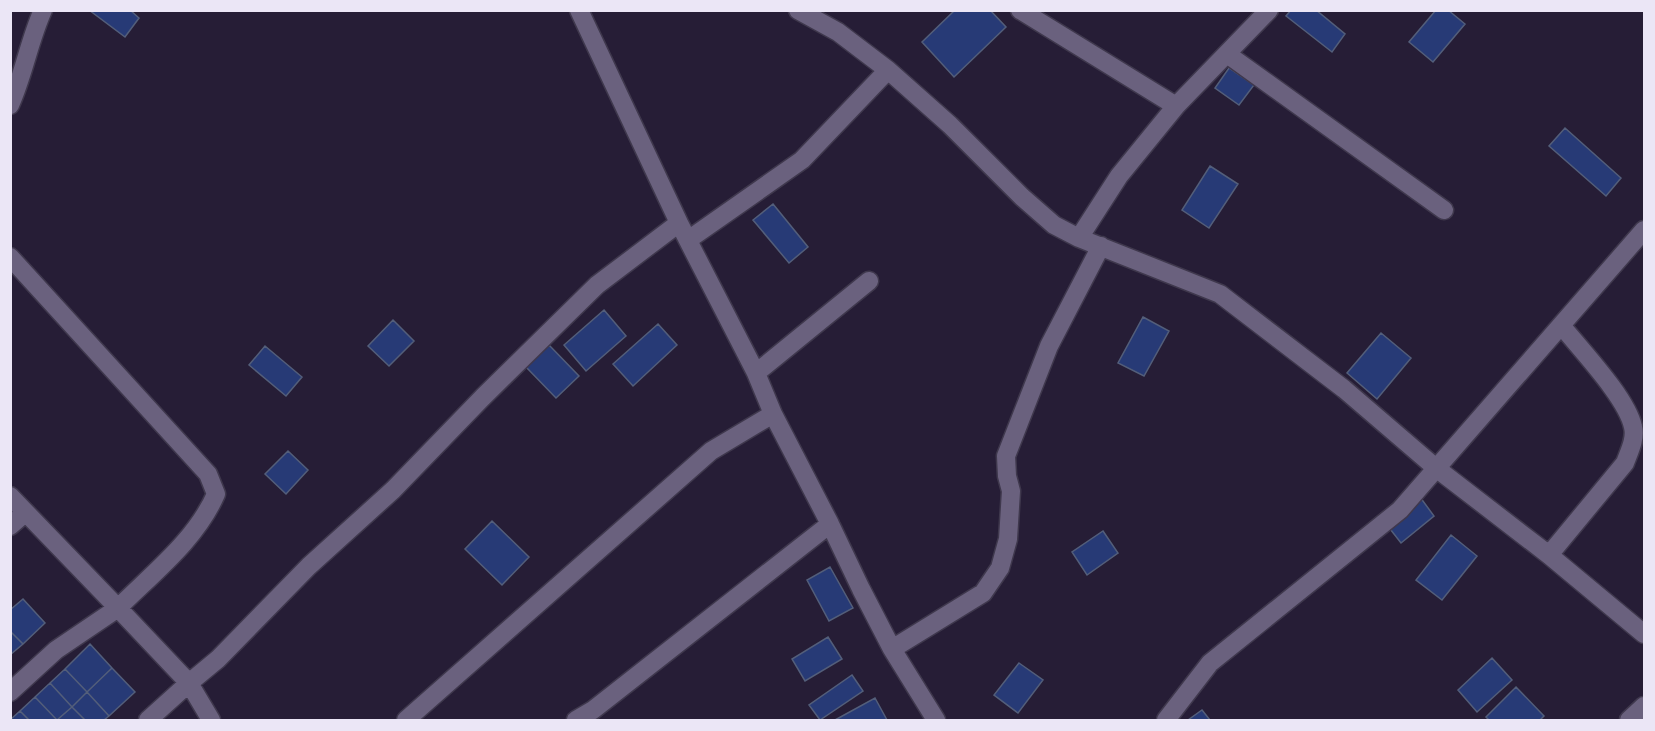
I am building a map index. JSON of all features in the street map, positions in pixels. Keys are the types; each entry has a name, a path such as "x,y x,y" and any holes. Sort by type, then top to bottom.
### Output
{"street":[{"path":"10,105 43,10"},
{"path":"579,10 679,223 756,373 773,414 892,649 936,720"},
{"path":"798,10 838,32 888,70 950,125 1022,197 1054,225 1079,238 1220,294 1344,389 1436,468 1549,555 1644,634"},
{"path":"1020,10 1176,106"},
{"path":"1079,238 1119,176 1176,106 1269,10"},
{"path":"1227,54 1444,210"},
{"path":"688,240 802,160 888,70"},
{"path":"148,720 218,659 309,566 393,490 483,397 597,285 679,223"},
{"path":"1166,720 1210,663 1400,510 1644,230"},
{"path":"892,649 983,593 1000,568 1009,530 1011,491 1006,476 1006,456 1049,346 1101,246"},
{"path":"10,257 208,474 216,494 209,511 192,534 118,608 56,650 10,692"},
{"path":"756,373 869,281"},
{"path":"1549,555 1625,463 1632,445 1634,429 1630,417 1610,384 1562,325"},
{"path":"406,720 711,451 773,414"},
{"path":"10,496 189,683 211,720"},
{"path":"10,526 25,513"},
{"path":"576,720 597,715 830,524"},
{"path":"1629,720 1644,706"}],"building":[{"path":"89,10 130,10 139,18 125,37"},
{"path":"955,10 990,10 1006,27 954,77 922,42"},
{"path":"1291,10 1316,10 1345,34 1332,52 1286,16"},
{"path":"1436,10 1448,10 1465,24 1433,62 1409,42"},
{"path":"1229,68 1254,85 1239,105 1215,88"},
{"path":"1565,128 1621,178 1606,196 1549,146"},
{"path":"1210,166 1238,184 1209,228 1182,210"},
{"path":"773,204 808,247 789,263 753,220"},
{"path":"604,310 626,336 586,371 564,345"},
{"path":"1143,317 1169,331 1144,376 1118,363"},
{"path":"393,320 414,341 389,366 368,346"},
{"path":"658,324 677,345 633,386 613,364"},
{"path":"1381,333 1411,358 1377,399 1347,373"},
{"path":"549,345 579,376 556,398 526,367"},
{"path":"265,346 302,377 286,396 249,365"},
{"path":"288,451 308,470 286,494 265,474"},
{"path":"1420,497 1434,516 1401,543 1387,525"},
{"path":"492,521 529,557 502,585 465,549"},
{"path":"1103,531 1118,553 1087,575 1072,552"},
{"path":"1451,535 1477,556 1442,600 1416,580"},
{"path":"830,567 853,608 829,621 807,580"},
{"path":"23,599 45,623 23,644 10,631 10,610"},
{"path":"10,631 23,644 10,655"},
{"path":"828,637 842,659 805,681 792,659"},
{"path":"90,644 112,668 87,692 65,669"},
{"path":"1492,658 1512,680 1477,712 1458,690"},
{"path":"1019,663 1043,680 1018,713 994,695"},
{"path":"112,668 135,692 109,716 87,692"},
{"path":"65,669 87,692 72,707 50,683"},
{"path":"852,675 863,691 820,720 809,705"},
{"path":"50,683 72,707 57,720 35,697"},
{"path":"1516,687 1544,716 1540,720 1489,720 1486,717"},
{"path":"87,692 109,716 104,720 85,720 72,707"},
{"path":"35,697 57,720 29,720 20,711"},
{"path":"875,698 887,720 835,720"},
{"path":"72,707 85,720 57,720"},
{"path":"1202,710 1210,720 1188,720"},
{"path":"20,711 29,720 10,720"}]}
